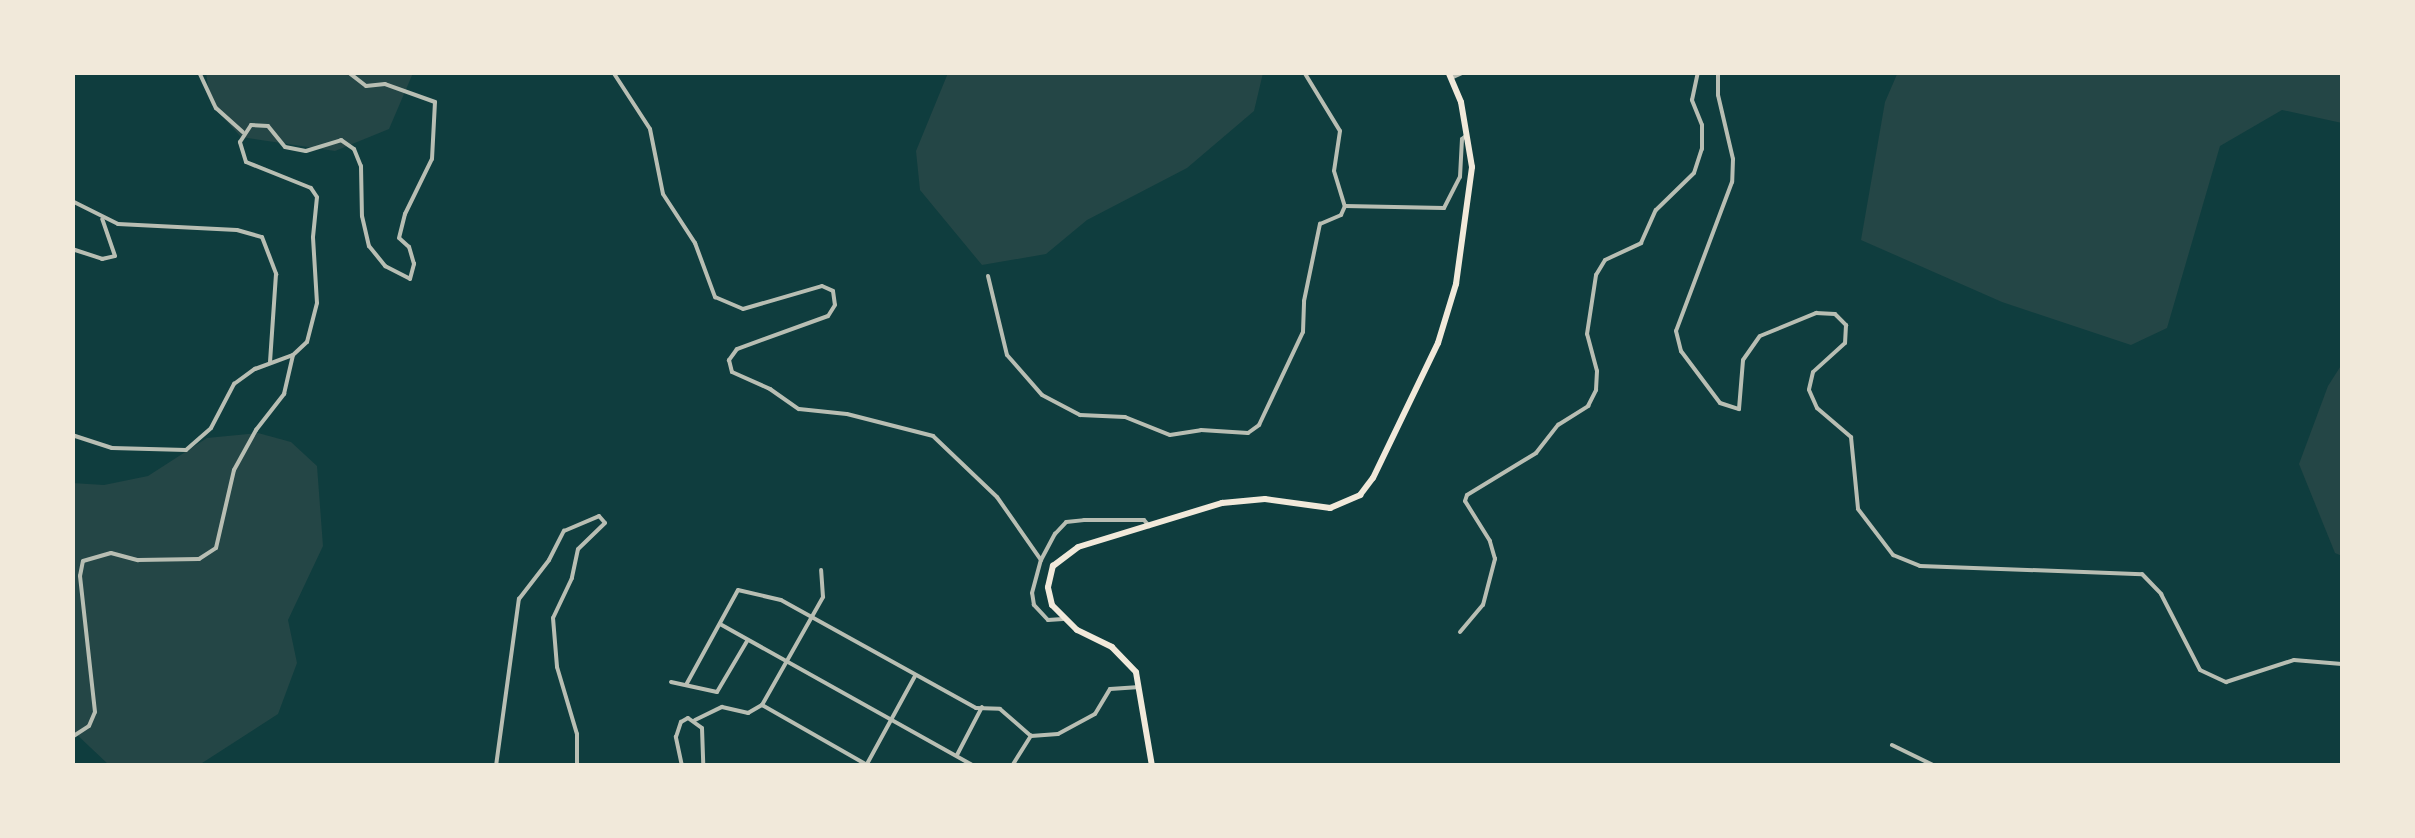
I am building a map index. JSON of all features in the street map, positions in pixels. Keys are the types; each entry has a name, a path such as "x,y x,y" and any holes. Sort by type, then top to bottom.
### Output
{"highway":[{"path":"1152,766 1141,687 1126,658 1063,619 1052,605 1048,587 1054,566 1064,554 1246,500 1330,508 1360,495 1373,478 1447,323 1469,193 1468,133 1450,76"}],"street":[{"path":"199,72 216,108 243,132"},
{"path":"72,435 112,448 186,450 211,428 234,384 270,362 293,355 307,342 315,318 317,197 311,188 246,162 240,142 243,132 260,124 268,126 285,147 306,151 341,140 354,149 361,166 362,216 369,246 385,266 410,280 414,264 409,247 399,238 405,214 432,159 435,102 385,84 366,86 348,72"},
{"path":"613,72 650,129 662,194 694,243 715,298 743,309 822,286 833,292 836,306 828,316 745,344 729,360 732,372 770,389 799,410 847,414 933,436 997,497 1041,560"},
{"path":"988,276 1007,355 1042,395 1080,415 1125,416 1170,435 1201,430 1248,433 1259,425 1304,332 1304,302 1320,224 1341,214 1345,206 1334,171 1340,131 1304,72"},
{"path":"1450,76 1464,72"},
{"path":"1460,632 1483,605 1494,559 1490,541 1465,501 1467,494 1536,453 1558,425 1588,406 1596,390 1597,371 1587,334 1596,275 1605,260 1641,243 1656,210 1694,173 1702,148 1702,125 1692,100 1698,72"},
{"path":"1718,72 1718,96 1733,158 1732,182 1676,331 1681,351 1720,403 1740,410 1743,360 1760,336 1816,313 1835,314 1846,325 1845,343 1813,372 1809,390 1822,413 1851,437 1858,509 1893,555 1920,566 2117,570 2142,574 2161,594 2192,659 2218,680 2236,681 2294,660 2342,664"},
{"path":"1345,206 1444,208 1460,178 1462,139 1468,133"},
{"path":"72,202 102,218 158,228 238,230 262,237 271,251 276,274 270,362"},
{"path":"72,250 102,259 115,256 102,218"},
{"path":"72,737 89,726 95,712 80,576 83,560 111,554 138,560 199,559 216,548 234,470 256,430 284,394 293,355"},
{"path":"496,766 519,599 549,560 564,531 599,516 606,523 578,549 572,578 554,618 557,667 577,734 577,766"},
{"path":"1063,619 1048,620 1034,605 1032,593 1041,560 1066,522 1144,520 1149,526"},
{"path":"682,766 676,729 681,722 722,707 748,713 762,704 825,589 821,570"},
{"path":"686,685 738,590 782,600 976,708 1000,709 1031,736 1058,734 1082,722 1094,714 1110,689 1141,687"},
{"path":"719,624 974,766"},
{"path":"671,682 718,692 747,641"},
{"path":"762,704 868,765 916,674"},
{"path":"956,755 982,707"},
{"path":"695,720 702,728 703,766"},
{"path":"1012,766 1031,736"},
{"path":"1892,746 1935,766"}],"shaded area":[{"path":"948,72 1263,73 1254,111 1187,168 1087,220 1046,254 982,265 920,190 916,151"},
{"path":"1898,72 2342,73 2342,123 2282,110 2220,146 2167,328 2131,345 2002,302 1861,240 1885,102"},
{"path":"206,73 413,73 389,129 335,151 241,137 211,104"},
{"path":"2342,364 2342,556 2335,553 2299,464 2328,386"},
{"path":"258,433 291,442 317,466 323,546 288,620 297,663 278,714 199,765 109,765 72,730 72,483 104,485 148,476 207,438"}]}
